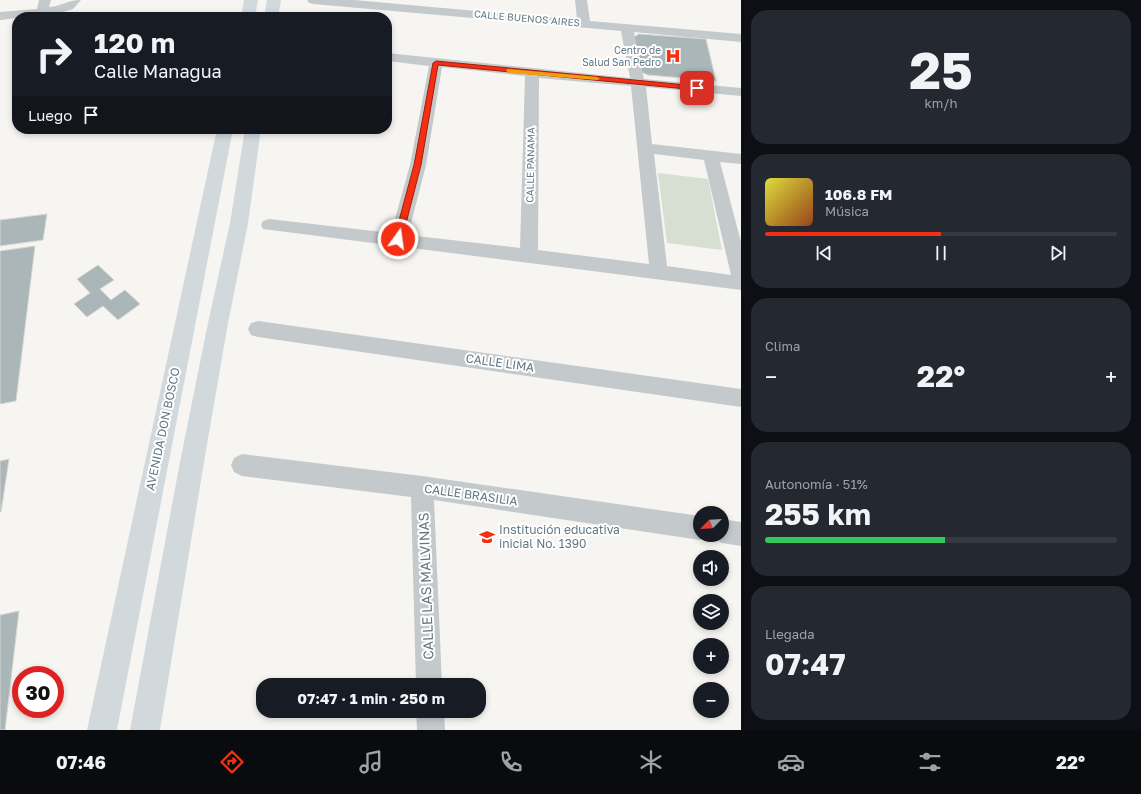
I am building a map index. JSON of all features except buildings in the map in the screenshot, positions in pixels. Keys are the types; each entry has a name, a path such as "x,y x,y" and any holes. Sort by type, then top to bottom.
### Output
{"main road":[{"path":"249,12 251,0"},
{"path":"272,12 274,0"},
{"name":"AVENIDA DON BOSCO","path":"102,730 224,134"},
{"path":"144,730 218,323 239,223 252,134"}],"street":[{"path":"18,12 44,6 66,8 75,0"},
{"name":"CALLE BUENOS AIRES","path":"313,0 741,38"},
{"path":"581,0 584,23"},
{"path":"0,16 12,13"},
{"path":"627,27 638,82 659,272"},
{"path":"392,58 532,73 741,92"},
{"path":"398,239 418,165 436,63"},
{"name":"CALLE PANAMA","path":"529,256 532,73"},
{"path":"645,148 741,159"},
{"path":"711,155 741,278"},
{"path":"269,225 398,239 741,283"},
{"name":"CALLE LIMA","path":"258,329 741,398"},
{"name":"CALLE BRASILIA","path":"242,465 422,488 693,527"},
{"name":"CALLE LAS MALVINAS","path":"422,488 429,678"},
{"path":"729,532 741,534"},
{"path":"430,718 431,730"}],"shaded area":[{"path":"658,173 708,179 722,250 667,243"}],"slow traffic":[{"path":"509,71 597,79"}],"place":[{"name":"Centro de Salud San Pedro","path":"673,56"},
{"name":"Institución educativa inicial No. 1390","path":"487,537"}],"route":[{"path":"398,239 418,165 436,63 697,88"}]}
